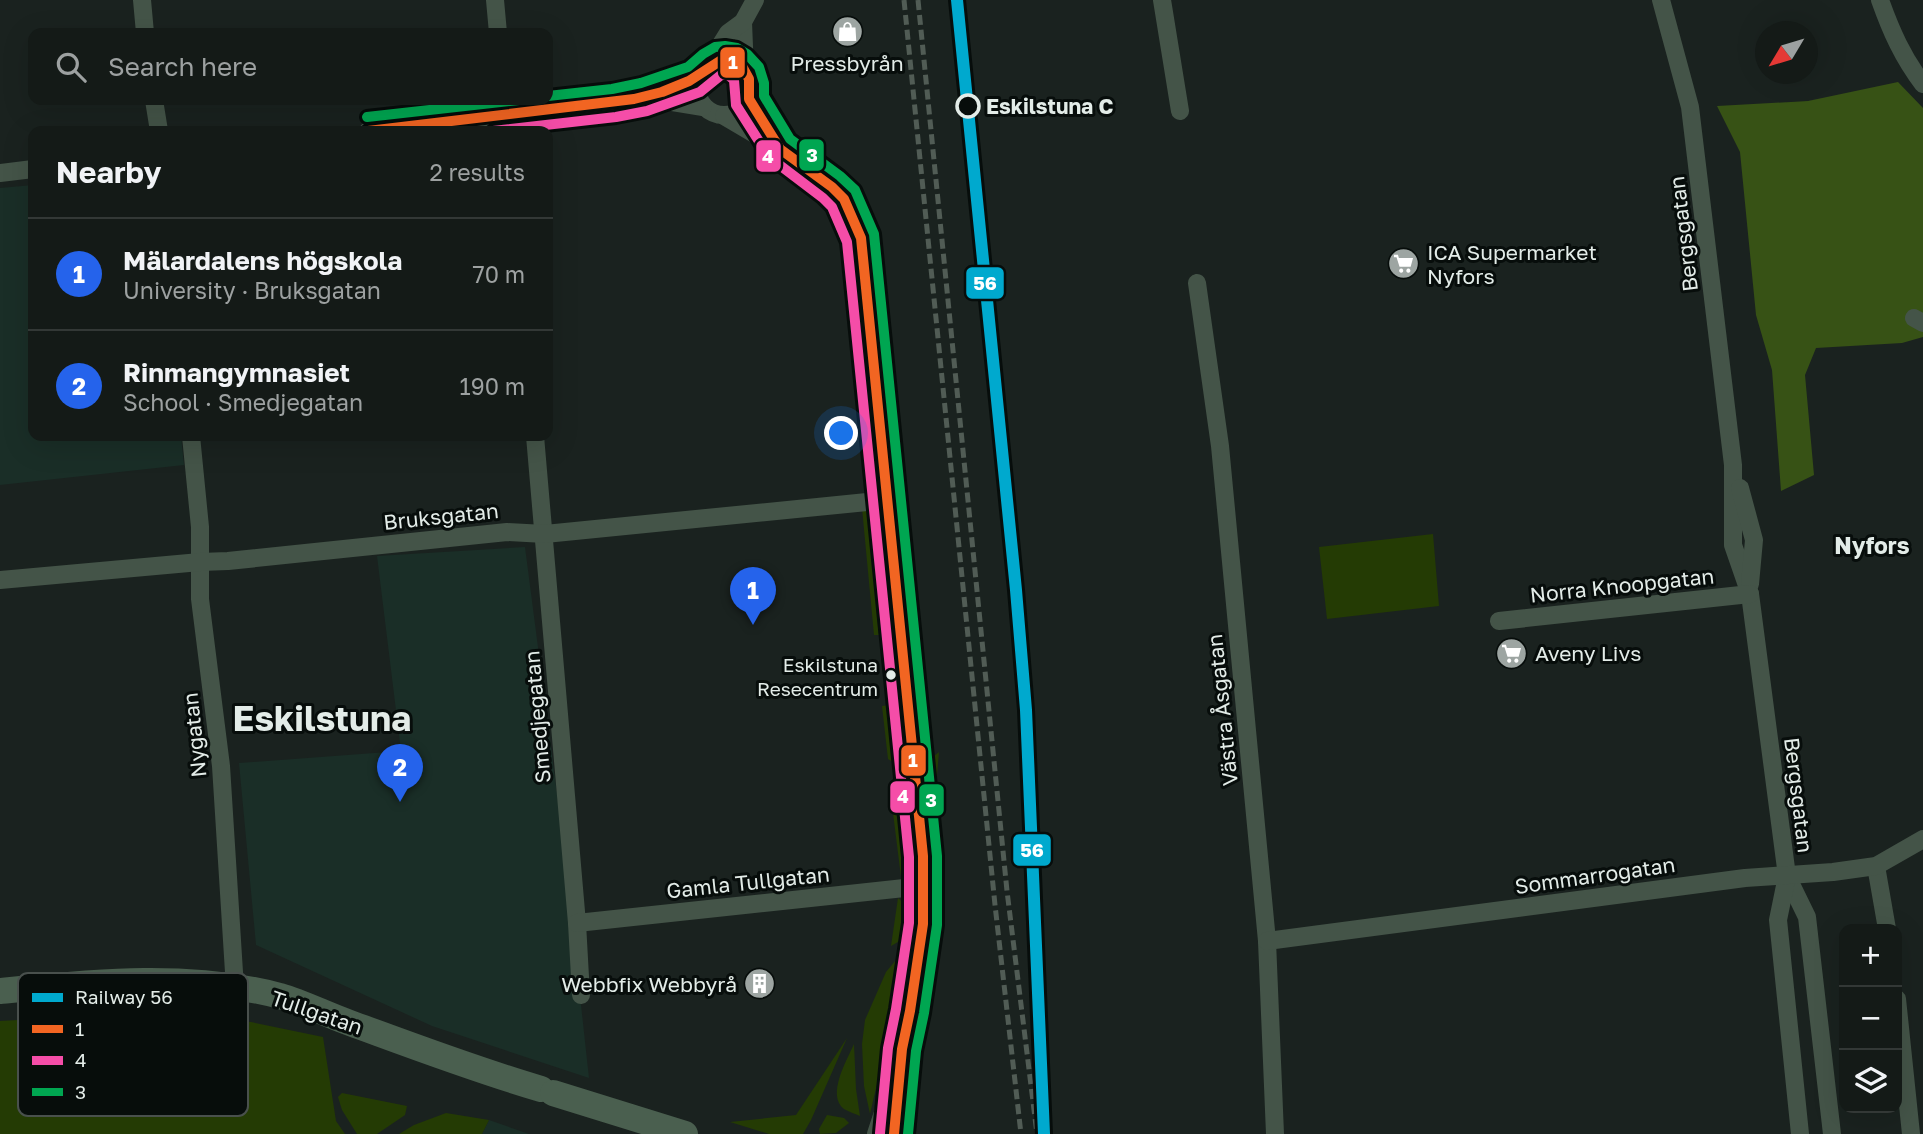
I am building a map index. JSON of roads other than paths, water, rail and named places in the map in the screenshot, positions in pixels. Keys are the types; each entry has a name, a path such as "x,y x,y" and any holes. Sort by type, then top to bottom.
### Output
{"street":[{"path":"142,0 145,28"},
{"path":"495,0 498,28"},
{"path":"703,107 696,93 702,73 728,33 743,22 755,0"},
{"path":"1162,0 1180,111"},
{"name":"Bergsgatan","path":"1661,0 1690,107 1734,465 1754,540 1750,594 1787,876 1807,917 1832,1134"},
{"path":"1880,0 1892,34 1909,65 1922,81"},
{"path":"724,116 739,111 749,99 751,90 746,71 743,22"},
{"path":"413,126 645,97 702,73 715,61 726,60 746,71"},
{"path":"645,97 703,107 713,114 724,116 780,149 844,199 861,238 923,856 923,925 910,1011 902,1049 876,1134"},
{"path":"749,99 780,149"},
{"path":"155,105 158,126"},
{"path":"0,173 28,170"},
{"name":"Västra Åsgatan","path":"1197,283 1220,446 1267,941 1275,1134"},
{"name":"Nygatan","path":"191,441 200,527 200,599 221,766 234,973"},
{"name":"Smedjegatan","path":"536,441 581,995"},
{"name":"Bruksgatan","path":"0,580 228,561 507,531 545,534 887,500"},
{"name":"Norra Knoopgatan","path":"1499,621 1750,594"},
{"name":"Sommarrogatan","path":"1267,941 1745,878 1876,866 1923,839"},
{"path":"1876,866 1886,924"},
{"name":"Bergsgatan","path":"1787,876 1778,920 1800,1134"},
{"name":"Gamla Tullgatan","path":"577,923 923,886"},
{"name":"Tullgatan","path":"0,992 18,990"},
{"name":"Tullgatan","path":"248,991 281,997 486,1073 685,1134"},
{"path":"1902,1047 1911,1134"},
{"path":"894,1134 902,1049"}],"railway":[{"path":"904,0 995,905 1021,1134"},
{"path":"918,0 1007,891 1037,1134"}],"rail line":[{"name":"56","path":"957,0 1026,710 1044,1134"}],"place":[{"name":"Pressbyrån","path":"847,31"},
{"name":"Eskilstuna C","path":"968,106"},
{"name":"ICA Supermarket Nyfors","path":"1404,264"},
{"name":"Mälardalens högskola","path":"753,625"},
{"name":"Aveny Livs","path":"1512,653"},
{"name":"Eskilstuna Resecentrum","path":"891,675"},
{"name":"Rinmangymnasiet","path":"400,802"},
{"name":"Webbfix Webbyrå","path":"760,984"}],"district":[{"name":"Nyfors","path":"1872,545"},
{"name":"Eskilstuna","path":"322,718"}]}
